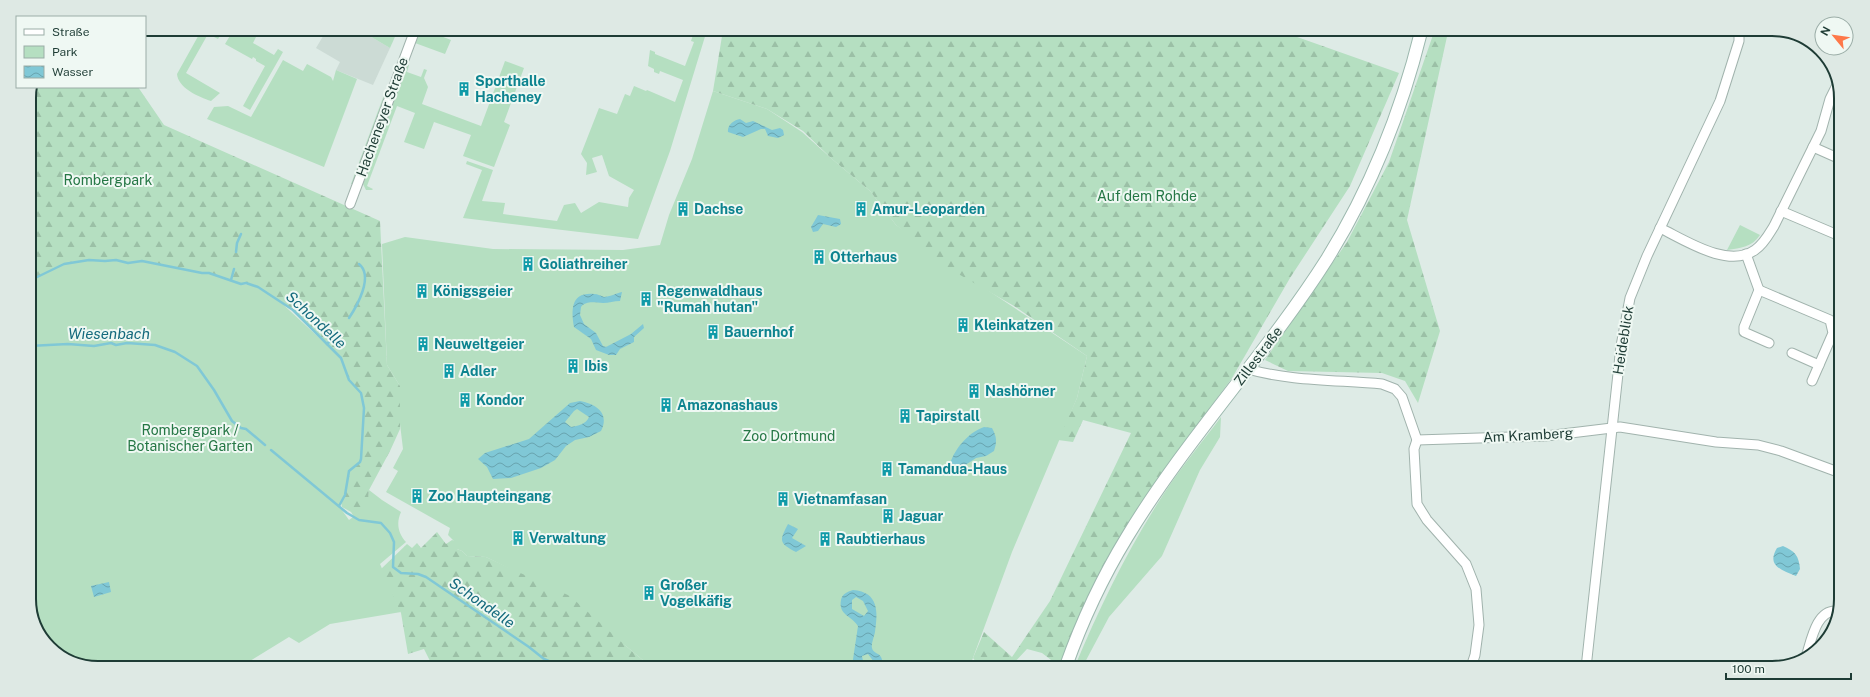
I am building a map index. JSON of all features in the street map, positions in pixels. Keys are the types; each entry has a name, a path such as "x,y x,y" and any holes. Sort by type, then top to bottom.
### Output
{"main road":[{"name":"Zillestraße","path":"1068,661 1083,622 1102,582 1127,537 1172,469 1286,320 1324,264 1366,190 1397,116 1420,36"}],"street":[{"name":"Hacheneyer Straße","path":"350,204 413,36"},
{"name":"Heideblick","path":"1587,661 1621,346 1630,298 1660,228 1720,101 1739,36"},
{"path":"1660,228 1721,255 1736,256 1755,250 1765,240 1821,131 1830,99 1834,92"},
{"path":"1813,147 1834,156"},
{"path":"1781,211 1834,233"},
{"path":"1746,254 1759,290 1744,327 1744,332 1769,343"},
{"path":"1759,290 1830,320 1833,333 1812,381"},
{"path":"1792,353 1819,365"},
{"path":"1248,369 1260,373 1382,384 1395,389 1402,397 1417,440 1414,449 1417,504 1427,520 1466,564 1476,589 1479,625 1473,661"},
{"name":"Am Kramberg","path":"1417,440 1546,436 1620,427 1716,442 1758,445 1781,451 1834,471"},
{"path":"1809,648 1816,625 1823,616 1833,610"}],"shaded area":[{"path":"323,36 370,36 390,48 373,85 336,70 340,62 316,48"}],"green space":[{"path":"198,36 207,36 186,73 220,93 211,101 201,97 185,88 178,79 177,74"},
{"path":"212,36 220,36 218,39"},
{"path":"230,36 256,36 253,43 274,55 278,49 283,52 250,110 243,106 265,66 256,61 253,57 252,59 225,44"},
{"path":"370,36 395,36 390,48"},
{"path":"417,36 441,36 451,40 445,54 415,43"},
{"path":"693,36 705,36 670,151 638,239 463,218 482,170 466,164 467,161 493,170 482,201 505,203 503,214 557,221 564,205 575,203 581,213 599,202 628,207 629,198 634,190 609,176 602,155 592,158 597,172 586,175 587,163 581,154 599,108 617,114 625,94 630,96 634,86 675,102 683,80 660,71 659,74 654,72 654,69 648,66 650,50 655,52 655,54 685,66 694,42 691,41"},
{"name":"Auf dem Rohde","path":"722,36 1294,36 1399,73 1350,186 1290,278 1232,378 1174,456 1116,543 1061,661 1052,661 1042,653 1027,649 1016,661 975,661 973,658 984,632 1012,657 1050,601 1131,433 1083,420 1073,442 1058,440 1077,398 1087,356 1014,306 948,268 896,225 870,191 832,159 803,131 767,109 713,91"},
{"path":"1433,36 1447,36 1407,220 1440,331 1418,403 1405,381 1382,373 1288,371 1265,360 1347,242 1389,162"},
{"path":"283,60 303,71 307,64 331,77 333,81 336,70 357,79 324,167 207,119 214,107 228,106 251,117"},
{"path":"505,61 524,68 504,122 510,125 494,167 463,156 471,135 434,122 424,149 404,142 415,113 397,106 367,186 373,189 366,190 363,184 407,64 409,65 407,72 421,77 424,69 427,70 424,78 428,87 422,104 481,126"},
{"name":"Rombergpark","path":"37,88 139,88 164,125 380,221 387,365 400,386 400,429 369,490 365,507 354,517 351,512 342,507 341,502 345,495 349,471 360,462 361,459 364,408 361,393 349,380 341,358 293,310 258,287 241,284 209,273 202,273 142,261 128,263 116,260 89,260 64,264 36,278"},
{"name":"Zoo Dortmund","path":"713,91 767,109 802,132 870,191 896,225 989,291 1087,356 1077,398 1012,552 972,661 644,661 626,646 514,571 486,557 467,556 462,551 457,549 455,542 448,535 450,528 386,492 398,471 393,468 403,449 400,424 400,386 387,365 382,244 405,237 493,249 623,250 660,245 669,215 692,159"},
{"path":"384,95 386,96 354,184 351,184"},
{"path":"1740,225 1760,235 1750,244 1741,248 1727,250"},
{"name":"Rombergpark / Botanischer Garten","path":"89,260 142,261 202,273 209,273 241,284 252,285 276,298 341,358 349,380 361,393 365,414 360,462 349,471 345,495 339,506 349,520 357,514 365,504 369,490 401,512 398,524 401,535 406,542 380,564 401,612 330,624 299,643 289,637 250,661 86,660 71,655 54,643 42,626 36,603 36,278 64,264"},
{"path":"1221,417 1220,437 1200,470 1162,556 1109,617 1086,661 1077,661 1112,584 1133,545 1156,506 1187,461"},
{"path":"437,532 446,544 452,540 458,542 457,549 462,551 467,556 486,557 570,596 644,661 430,661 424,649 408,654 401,613 381,569 407,544 412,548 417,543 421,548"}],"water":[{"path":"740,119 746,123 753,121 772,130 780,128 783,130 784,135 778,138 768,136 765,129 761,129 743,137 728,132 731,123"},
{"path":"818,215 840,219 841,224 836,227 823,224 818,231 813,232 811,227"},
{"path":"622,292 620,301 605,303 591,302 586,303 581,307 580,315 584,324 596,333 603,346 606,347 631,334 643,324 644,328 634,337 634,342 620,349 616,355 609,355 596,350 591,339 574,327 574,303 581,296 586,294 606,297"},
{"path":"580,401 586,402 600,410 604,419 601,431 589,437 575,440 566,446 555,460 541,468 511,478 493,479 487,467 478,459 485,453 529,439 570,403","holes":["577,409 589,417 584,423 574,427 571,427 565,422"]},
{"path":"984,427 992,428 994,431 996,445 994,451 986,456 976,458 952,474 949,472 952,458 960,445 972,434"},
{"path":"788,524 798,529 792,538 806,546 796,552 786,546 782,541 783,534"},
{"path":"1783,546 1796,554 1800,569 1796,576 1781,569 1774,563 1774,554 1777,548"},
{"path":"109,582 111,592 94,597 91,586"},
{"path":"853,590 862,592 868,595 875,604 875,632 872,648 881,657 882,661 873,661 868,654 862,656 863,661 853,661 858,626 843,612 841,600 842,596","holes":["856,597 863,601 868,611 864,616 852,609 852,600"]}],"waterway":[{"path":"236,252 237,243 241,234"},
{"name":"Schondelle","path":"36,278 64,264 89,260 116,260 128,263 142,261 202,273 209,273 241,284 246,283 258,287 293,310 341,358 349,380 361,393 364,408 361,459 360,462 349,471 345,495 339,506"},
{"path":"349,318 360,299 365,283 363,269 359,264"},
{"path":"231,280 234,269"},
{"path":"327,344 334,337"},
{"name":"Wiesenbach","path":"36,346 68,344 94,346 111,343 116,345 127,343 155,345 175,352 197,366 214,390 232,421 241,428 246,429 265,445"},
{"name":"Schondelle","path":"271,450 347,513 359,520 381,523 390,533 394,542 393,567 401,573 418,574 426,577 549,661"}],"place":[{"name":"Sporthalle Hacheney","path":"464,89"},
{"name":"Dachse","path":"683,209"},
{"name":"Amur-Leoparden","path":"861,209"},
{"name":"Otterhaus","path":"819,257"},
{"name":"Goliathreiher","path":"528,264"},
{"name":"Königsgeier","path":"422,291"},
{"name":"Regenwaldhaus \"Rumah hutan\"","path":"646,299"},
{"name":"Kleinkatzen","path":"963,325"},
{"name":"Bauernhof","path":"713,332"},
{"name":"Neuweltgeier","path":"423,344"},
{"name":"Ibis","path":"573,366"},
{"name":"Adler","path":"449,371"},
{"name":"Nashörner","path":"974,391"},
{"name":"Kondor","path":"465,400"},
{"name":"Amazonashaus","path":"666,405"},
{"name":"Tapirstall","path":"905,416"},
{"name":"Tamandua-Haus","path":"887,469"},
{"name":"Zoo Haupteingang","path":"417,496"},
{"name":"Vietnamfasan","path":"783,499"},
{"name":"Jaguar","path":"888,516"},
{"name":"Verwaltung","path":"518,538"},
{"name":"Raubtierhaus","path":"825,539"},
{"name":"Großer Vogelkäfig","path":"649,593"}]}
